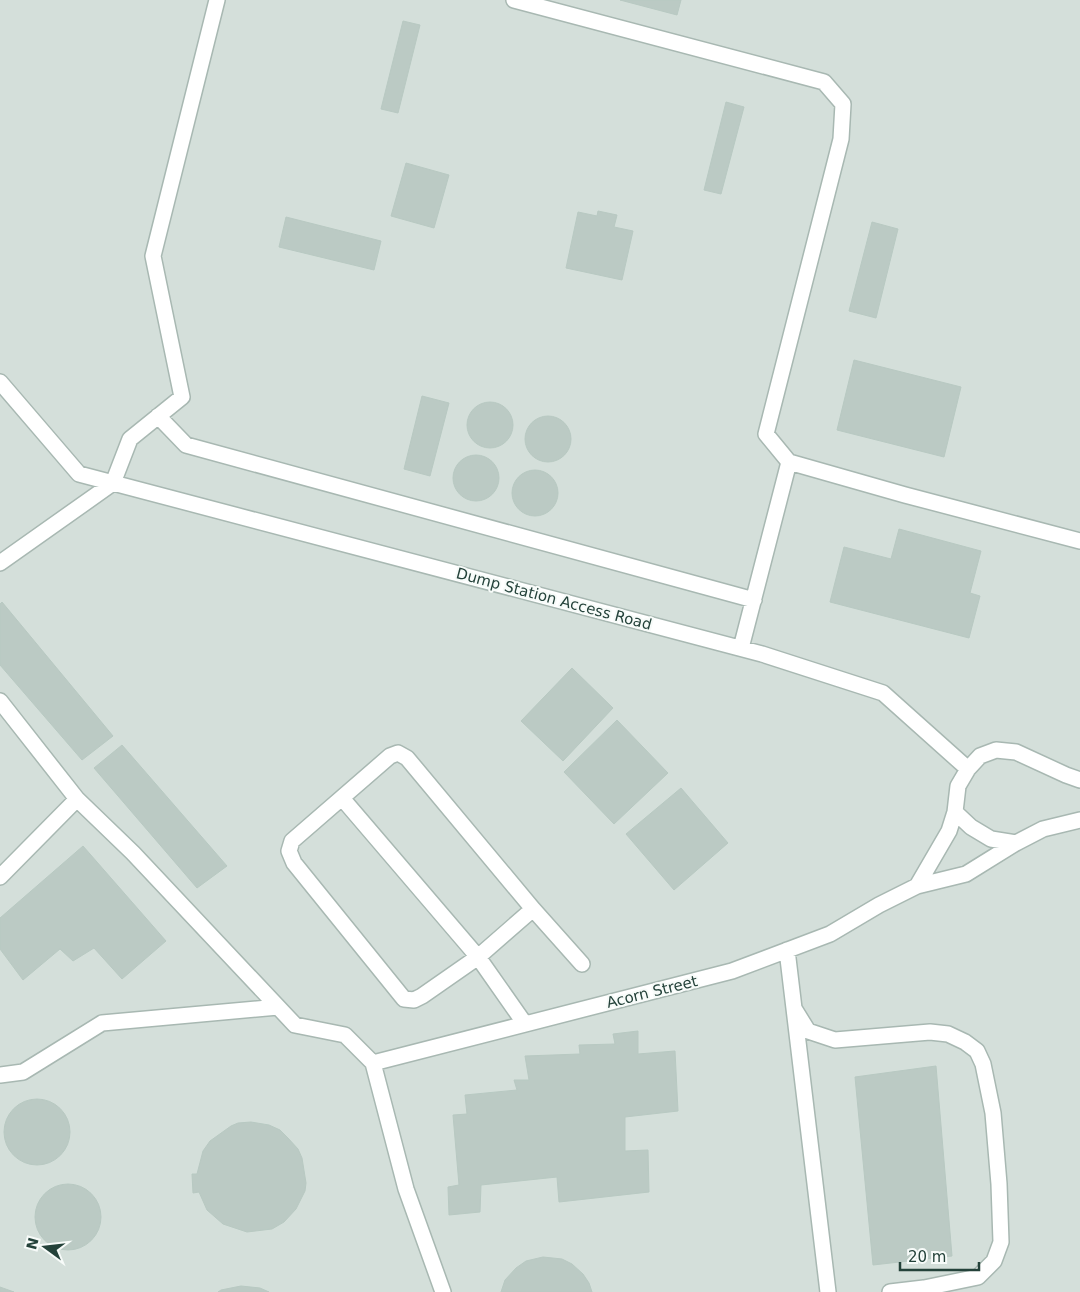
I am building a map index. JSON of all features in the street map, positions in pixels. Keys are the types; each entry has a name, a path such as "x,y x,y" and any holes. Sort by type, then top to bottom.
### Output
{"street":[{"path":"0,562 113,483 130,438 182,397 154,256 217,0"},
{"path":"514,0 824,82 843,104 841,140 766,434 790,462 905,495 1080,541"},
{"name":"Dump Station Access Road","path":"0,382 80,474 741,648 882,693 968,769"},
{"path":"158,416 186,445 754,600"},
{"path":"741,648 790,462"},
{"path":"0,701 77,799 133,853 295,1025 345,1035 374,1063 406,1189 444,1292"},
{"path":"917,886 949,830 955,812 958,786 968,769 980,756 996,750 1016,752 1080,780"},
{"path":"533,909 478,957 422,996 414,1000 404,998 294,863 289,851 292,841 390,756 398,753 407,758 533,909 582,964"},
{"path":"342,798 478,957 524,1024"},
{"path":"0,877 77,799"},
{"path":"955,812 971,827 991,839 1016,844"},
{"name":"Acorn Street","path":"374,1063 732,971 830,934 879,905 917,886 966,874 1044,829 1080,820"},
{"path":"787,950 828,1292"},
{"path":"0,1074 23,1072 102,1023 278,1007"},
{"path":"795,1010 808,1031 835,1040 930,1032 948,1034 965,1042 977,1051 983,1064 993,1114 999,1184 1000,1242 994,1261 978,1277 924,1288 890,1292"}],"shaded area":[{"path":"0,0 1080,0 1080,1292 0,1292"}],"building":[{"path":"620,0 681,0 677,15"},
{"path":"403,21 420,25 398,113 381,109"},
{"path":"726,102 744,107 721,194 704,190"},
{"path":"406,163 449,175 434,228 391,216"},
{"path":"598,211 617,215 614,227 633,231 622,280 566,268 578,212 597,216"},
{"path":"286,217 381,241 374,270 279,247"},
{"path":"872,222 898,229 876,318 849,311"},
{"path":"854,360 961,387 944,457 837,430"},
{"path":"422,396 449,403 430,476 404,469"},
{"path":"495,402 499,403 509,412 512,416 512,434 503,444 495,448 485,448 477,444 468,434 467,420 471,412 481,403"},
{"path":"543,416 553,416 565,422 570,430 570,448 565,456 557,461 543,462 535,459 528,452 525,444 525,434 528,426 535,419"},
{"path":"471,455 481,455 495,465 499,478 495,491 489,497 481,501 471,501 457,491 453,483 453,473 463,459"},
{"path":"540,470 544,471 554,480 557,484 557,502 548,512 540,516 530,516 522,512 513,502 512,488 516,480 526,471"},
{"path":"899,529 981,551 970,593 980,596 969,638 830,602 844,547 891,559"},
{"path":"2,602 113,736 82,760 0,665 0,604"},
{"path":"572,668 613,708 563,761 521,721"},
{"path":"617,720 668,773 614,824 564,772"},
{"path":"122,745 227,866 197,888 94,768"},
{"path":"681,788 728,843 674,890 626,834"},
{"path":"83,846 166,941 122,979 94,948 73,961 60,949 23,980 0,949 0,918"},
{"path":"638,1031 638,1054 675,1051 678,1111 625,1117 625,1151 648,1150 649,1192 559,1202 557,1177 481,1185 480,1212 449,1215 448,1187 459,1185 453,1115 467,1114 465,1095 517,1090 514,1080 529,1080 525,1056 580,1054 579,1045 615,1044 613,1034"},
{"path":"936,1066 952,1256 873,1265 855,1077"},
{"path":"37,1099 50,1101 65,1114 68,1119 70,1132 68,1145 55,1160 50,1163 37,1165 24,1163 9,1150 6,1145 4,1132 6,1119 19,1104 24,1101"},
{"path":"251,1122 269,1125 280,1130 298,1149 302,1158 306,1183 305,1191 296,1209 284,1222 272,1229 247,1232 223,1224 207,1210 199,1192 193,1193 192,1174 197,1174 203,1151 210,1141 231,1126 238,1123"},
{"path":"61,1184 75,1184 87,1189 96,1198 101,1210 99,1230 92,1241 75,1250 61,1250 49,1245 40,1236 35,1224 35,1210 40,1198 49,1189"},
{"path":"543,1257 562,1259 572,1264 583,1274 592,1292 501,1292 505,1280 516,1268 526,1261"},
{"path":"241,1286 260,1288 269,1292 218,1292"},
{"path":"0,1287 14,1292 0,1292"}]}
